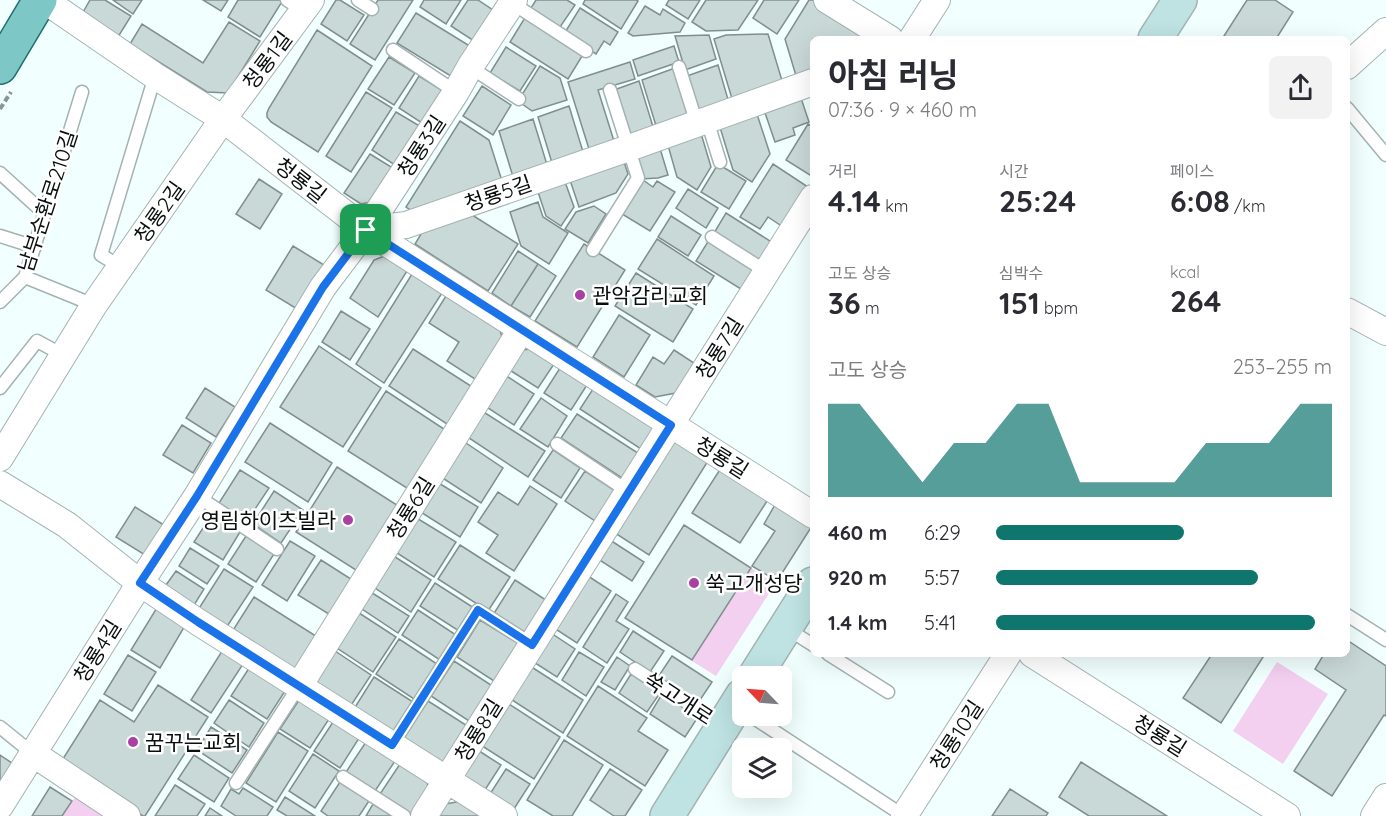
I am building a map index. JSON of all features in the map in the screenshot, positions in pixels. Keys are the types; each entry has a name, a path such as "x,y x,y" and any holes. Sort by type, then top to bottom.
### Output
{"main road":[{"path":"0,67 42,0"},
{"path":"1157,36 1180,0"},
{"path":"761,666 810,589"},
{"name":"쑥고개로","path":"667,816 732,721"}],"street":[{"name":"청룡길","path":"42,0 223,119 366,230 810,513"},
{"path":"827,0 885,36"},
{"path":"914,36 936,0"},
{"name":"청룡3길","path":"366,230 456,92 508,3"},
{"name":"청룡1길","path":"223,119 300,4"},
{"path":"1350,63 1386,32"},
{"name":"청룡5길","path":"366,230 406,225 810,83"},
{"name":"청룡2길","path":"0,458 94,305 223,119"},
{"name":"청룡7길","path":"671,425 810,203"},
{"name":"청룡4길","path":"0,806 197,496 323,287 366,230"},
{"path":"1350,313 1386,332"},
{"name":"청룡6길","path":"299,686 521,330"},
{"name":"청룡8길","path":"424,816 671,425"},
{"path":"0,484 67,525 140,583 198,622 504,816"},
{"name":"청룡10길","path":"904,816 1006,657"},
{"name":"청룡길","path":"1037,657 1287,816"},
{"path":"32,753 127,816"},
{"path":"1374,816 1386,797"}],"lane":[{"path":"358,0 372,9"},
{"name":"청룡3길","path":"508,3 586,51"},
{"name":"청룡3길","path":"393,50 456,92"},
{"path":"470,67 519,99"},
{"path":"679,67 720,162"},
{"path":"121,267 101,255 155,76"},
{"path":"593,250 638,178 610,90"},
{"name":"남부순환로210길","path":"0,302 25,277 82,92"},
{"path":"1350,112 1386,155"},
{"path":"0,173 45,214"},
{"path":"0,236 35,247"},
{"path":"712,237 767,272"},
{"path":"25,277 94,305"},
{"path":"0,388 37,340 63,355"},
{"path":"557,444 629,492"},
{"path":"197,496 277,549"},
{"path":"392,745 478,610 532,645"},
{"path":"1350,617 1386,640"},
{"path":"785,627 810,643"},
{"path":"833,657 888,692"},
{"name":"쑥고개로","path":"635,669 732,708"},
{"path":"236,783 299,686"},
{"name":"청룡10길","path":"763,726 904,816"},
{"path":"0,727 32,753"},
{"path":"343,777 404,816"}],"shaded area":[{"path":"751,568 775,584 716,676 692,661"},
{"path":"1277,662 1328,694 1283,764 1233,731"},
{"path":"81,789 124,816 62,816"}],"building":[{"path":"90,0 105,0 131,16 118,37 82,14"},
{"path":"113,0 142,0 133,14"},
{"path":"203,0 228,0 221,11"},
{"path":"238,0 283,0 260,37 228,17"},
{"path":"336,0 340,0 364,15 347,41 321,24"},
{"path":"378,0 413,0 375,60 350,44"},
{"path":"424,0 461,0 446,24 420,7"},
{"path":"468,0 478,0 496,12 477,43 451,26"},
{"path":"536,0 567,0 575,5 558,30 529,11"},
{"path":"585,0 638,1 621,29 583,4"},
{"path":"669,0 700,0 688,19 666,5"},
{"path":"706,0 758,0 738,30 706,31 692,22"},
{"path":"764,0 799,0 777,34 753,18"},
{"path":"809,0 813,0 868,36 810,36 810,74 797,79 785,39"},
{"path":"1247,0 1275,0 1293,12 1278,36 1224,36"},
{"path":"645,6 660,15 663,9 685,23 680,32 633,36 628,33"},
{"path":"580,8 618,32 610,45 604,41 596,54 564,34"},
{"path":"416,13 473,48 454,78 397,43"},
{"path":"526,16 584,53 568,79 510,42"},
{"path":"229,22 260,41 228,93 207,92 130,44 142,24 203,63"},
{"path":"317,30 372,66 318,152 271,122 267,117 269,108"},
{"path":"768,34 783,84 733,102 714,39 726,35"},
{"path":"709,35 716,59 685,70 675,36"},
{"path":"674,46 679,62 638,76 633,60"},
{"path":"506,47 536,66 520,91 490,73"},
{"path":"389,57 415,73 394,105 368,89"},
{"path":"630,62 635,79 598,90 614,141 589,149 568,82"},
{"path":"718,65 729,103 698,114 687,76"},
{"path":"540,66 560,78 567,100 532,111 518,101"},
{"path":"675,68 690,117 657,129 642,80"},
{"path":"419,76 445,92 425,125 399,108"},
{"path":"639,81 654,130 629,139 614,90"},
{"path":"482,86 511,105 493,135 463,116"},
{"path":"366,92 392,108 351,172 326,156"},
{"path":"800,95 809,122 793,128 795,135 775,142 763,107"},
{"path":"569,106 584,155 553,166 538,117"},
{"path":"756,111 770,154 752,182 733,170 719,124"},
{"path":"396,112 423,128 398,167 372,150"},
{"path":"533,119 548,168 514,180 499,131"},
{"path":"460,121 489,140 503,184 418,215 406,207"},
{"path":"808,124 810,125 810,175 786,160"},
{"path":"700,130 711,167 697,190 677,177 667,142"},
{"path":"659,145 668,175 641,179 634,154"},
{"path":"370,154 396,170 376,201 361,204 344,193"},
{"path":"623,159 628,174 616,193 579,207 569,177"},
{"path":"718,164 746,181 729,209 701,192"},
{"path":"773,164 808,187 783,227 768,217 760,229 740,217"},
{"path":"259,179 282,194 260,229 236,214"},
{"path":"564,179 574,207 561,226 546,216 537,189"},
{"path":"643,180 653,187 657,181 675,192 650,231 622,214"},
{"path":"688,189 718,208 706,228 676,208"},
{"path":"538,202 543,217 568,233 549,264 521,246 510,212"},
{"path":"594,206 606,214 588,243 565,229 576,212"},
{"path":"469,213 518,244 488,291 415,244 424,229"},
{"path":"726,213 773,243 761,262 714,233"},
{"path":"671,216 701,235 688,256 658,237"},
{"path":"657,239 714,276 696,305 638,269"},
{"path":"709,240 756,270 744,291 696,261"},
{"name":"관악감리교회","path":"584,244 625,270 577,347 535,321"},
{"path":"293,246 324,265 297,309 266,290"},
{"path":"518,251 538,264 511,306 492,293"},
{"path":"384,256 407,271 378,317 350,298 374,260"},
{"path":"538,264 556,276 530,317 511,306"},
{"path":"636,273 693,309 673,342 615,306"},
{"path":"412,274 442,293 384,383 356,364"},
{"path":"446,296 500,330 503,341 478,381 447,361 459,342 429,323"},
{"path":"341,311 370,329 350,360 322,342"},
{"path":"619,315 650,335 624,377 593,357"},
{"path":"319,346 381,388 343,447 280,407"},
{"path":"413,349 474,388 450,426 389,386"},
{"path":"529,349 554,364 538,388 508,369 519,351"},
{"path":"674,350 697,365 681,392 655,397 636,385 653,357 664,364"},
{"path":"560,368 587,385 571,410 544,393"},
{"path":"505,375 534,394 514,425 485,406"},
{"path":"205,388 235,407 216,437 186,418"},
{"path":"593,389 653,427 654,434 644,451 580,409"},
{"path":"386,391 447,431 410,490 348,451"},
{"path":"541,398 567,416 548,447 520,429"},
{"path":"482,411 545,451 528,477 466,436"},
{"path":"577,414 641,455 625,480 561,438"},
{"path":"270,423 332,463 308,502 245,462"},
{"path":"182,425 211,443 193,473 163,455"},
{"path":"675,440 708,461 649,555 615,533"},
{"path":"463,441 503,468 481,503 441,477"},
{"path":"553,450 580,468 561,498 533,480"},
{"name":"영림하이츠빌라","path":"337,467 400,507 359,572 296,532"},
{"path":"721,468 769,498 740,543 692,513"},
{"path":"240,470 269,488 247,521 219,503"},
{"path":"585,471 617,492 598,523 565,501"},
{"path":"437,482 478,507 460,537 419,511"},
{"path":"530,486 557,504 514,571 486,553 498,535 478,522 498,492 518,505"},
{"path":"274,491 303,510 281,543 253,524"},
{"path":"776,503 810,525 810,529 777,581 752,566 775,531 764,524"},
{"path":"135,507 164,525 145,555 116,537"},
{"path":"212,514 240,532 223,560 194,542"},
{"path":"415,517 456,542 434,577 394,551"},
{"name":"쑥고개성당","path":"684,525 751,568 692,660 625,618"},
{"path":"246,536 274,554 256,582 228,564"},
{"path":"610,540 644,562 632,581 598,559"},
{"path":"290,541 315,556 287,601 262,585"},
{"path":"460,545 510,577 488,611 438,579"},
{"path":"190,548 219,566 207,584 179,566"},
{"path":"392,555 431,580 411,612 372,586"},
{"path":"321,560 354,581 332,616 298,595"},
{"path":"224,569 253,587 224,631 196,613"},
{"path":"176,571 204,589 191,610 169,596 166,585"},
{"path":"588,576 611,591 577,643 554,628"},
{"path":"515,580 549,602 527,636 493,615"},
{"path":"435,583 474,608 459,631 420,606"},
{"path":"369,591 409,616 398,633 359,607"},
{"path":"616,594 628,602 616,621 629,629 607,663 583,647"},
{"path":"254,597 319,638 301,666 287,671 230,635"},
{"path":"158,606 186,624 160,668 131,650"},
{"path":"418,610 456,635 440,660 402,635"},
{"path":"356,611 396,637 373,672 334,646"},
{"path":"480,620 521,645 497,683 457,657"},
{"path":"633,631 664,651 650,672 620,652"},
{"path":"551,633 575,649 557,677 532,661"},
{"path":"399,639 437,664 414,699 376,674"},
{"path":"1350,642 1386,666 1386,716 1384,715 1332,796 1294,771 1346,690 1315,669 1322,657 1350,657"},
{"path":"224,648 245,661 211,713 191,700"},
{"path":"332,649 371,675 348,710 317,690 315,678"},
{"path":"579,652 604,667 586,696 562,680"},
{"path":"128,655 156,672 132,711 104,694"},
{"path":"672,656 712,682 698,703 658,677"},
{"path":"617,657 630,666 615,690 601,682"},
{"path":"1210,657 1263,657 1221,723 1183,698"},
{"path":"454,661 494,687 472,723 431,696"},
{"path":"251,665 287,688 267,719 231,696"},
{"path":"530,666 583,700 563,733 509,698"},
{"path":"631,674 660,693 647,712 619,693"},
{"path":"374,677 413,702 390,737 352,712"},
{"name":"꿈꾸는교회","path":"158,685 208,717 143,816 61,762 100,700 134,722"},
{"path":"598,686 647,718 638,731 668,750 645,786 567,736"},
{"path":"662,694 698,717 685,737 650,714"},
{"path":"301,697 331,716 310,748 280,729"},
{"path":"229,700 264,723 249,747 214,723"},
{"path":"428,701 469,727 447,762 434,765 400,743"},
{"path":"506,702 560,737 534,779 479,744"},
{"path":"335,719 361,735 340,768 314,751"},
{"path":"211,727 247,750 232,773 197,750"},
{"path":"278,732 308,751 276,802 246,783"},
{"path":"368,739 397,758 375,791 346,772"},
{"path":"564,740 603,765 572,816 553,816 527,800"},
{"path":"476,749 501,765 483,793 463,781 461,771"},
{"path":"313,754 339,771 315,808 289,791"},
{"path":"0,755 15,765 0,786"},
{"path":"194,755 229,778 214,802 178,779"},
{"path":"402,761 426,776 429,792 414,816 380,794"},
{"path":"1081,762 1167,816 1089,816 1059,797"},
{"path":"506,769 530,784 512,812 488,797"},
{"path":"610,769 642,790 625,816 614,816 590,800"},
{"path":"340,782 369,801 359,816 328,816 321,811"},
{"path":"175,785 205,804 197,816 155,816"},
{"path":"50,787 72,801 62,816 32,816"},
{"path":"243,788 273,807 267,816 236,816 221,806 231,789 239,794"},
{"path":"1010,789 1048,813 1046,816 992,816"},
{"path":"285,797 315,816 287,816 277,810"},
{"path":"461,801 479,813 478,816 434,816 441,805"},
{"path":"373,804 392,816 366,816"},
{"path":"210,808 222,816 205,816"}],"place":[{"name":"관악감리교회","path":"580,295"},
{"name":"영림하이츠빌라","path":"348,520"},
{"name":"쑥고개성당","path":"694,583"},
{"name":"꿈꾸는교회","path":"133,742"}],"route":[{"path":"366,230 671,425 532,645 478,610 392,745 140,583 197,496 323,287 366,230"}]}
